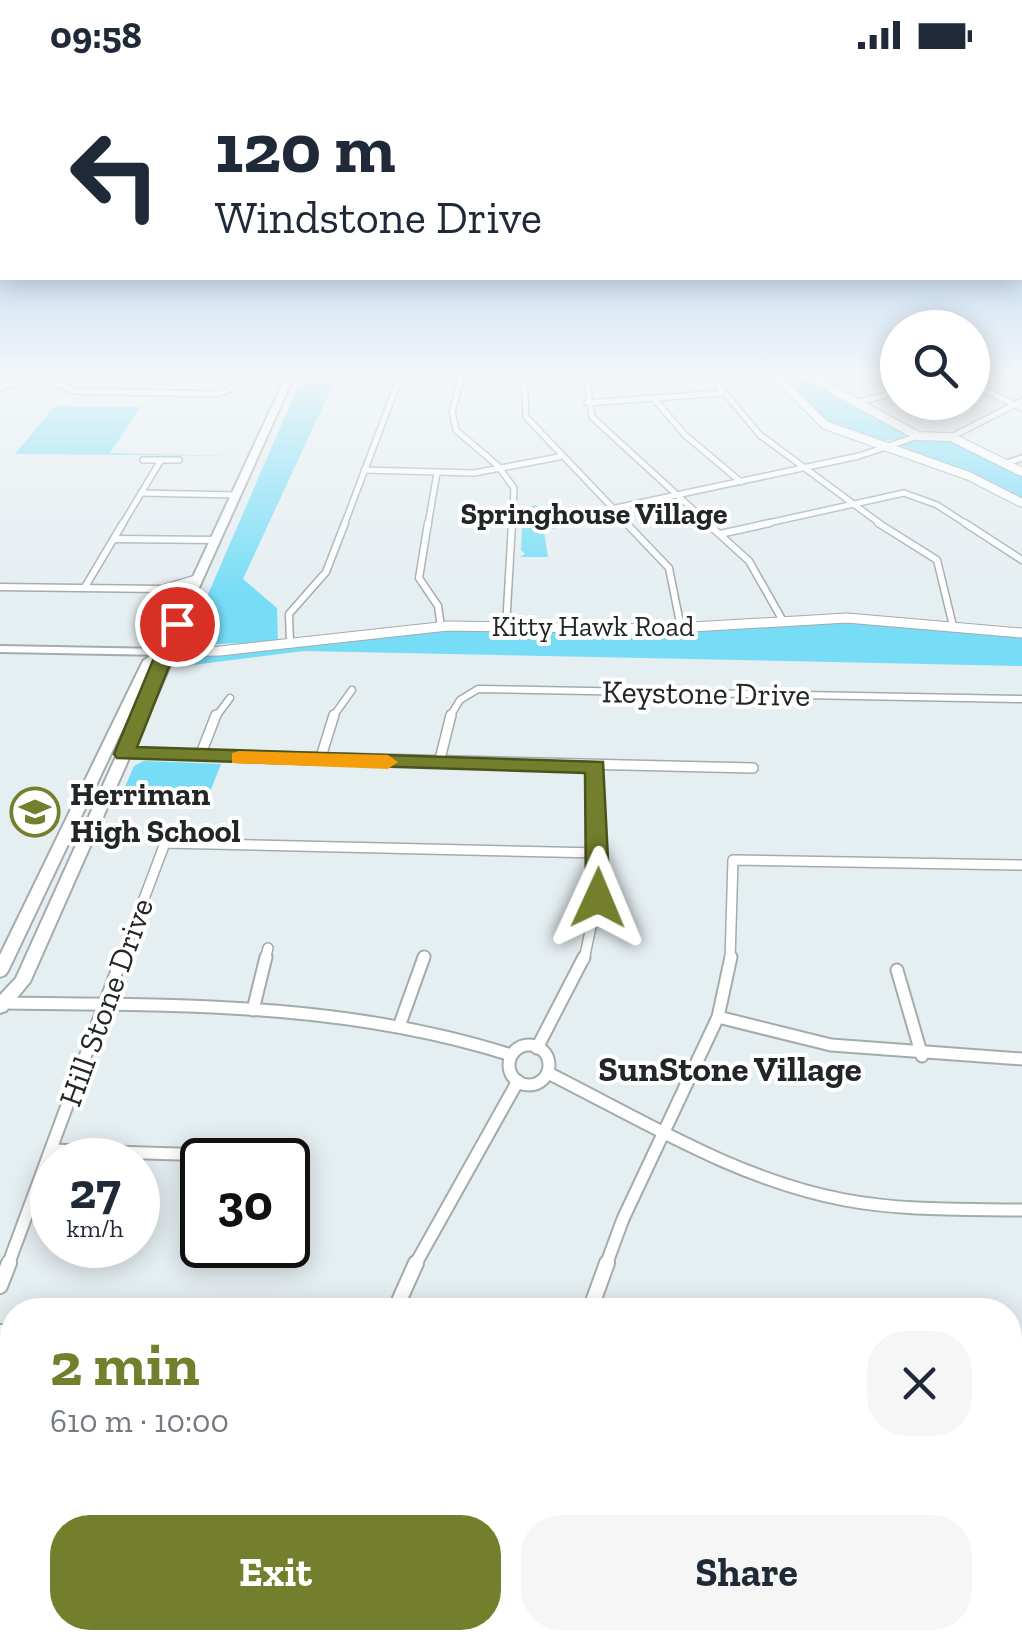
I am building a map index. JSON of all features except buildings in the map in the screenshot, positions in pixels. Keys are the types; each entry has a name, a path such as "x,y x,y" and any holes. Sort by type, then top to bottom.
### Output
{"main road":[{"path":"0,971 51,854 85,796 150,661 164,652 259,446"},
{"path":"0,649 164,652"},
{"path":"0,1004 22,982 166,660 164,652"},
{"path":"124,754 118,742 128,707"},
{"path":"85,796 102,781 113,760 124,754"},
{"path":"0,1004 69,858 69,847 51,854"}],"street":[{"path":"290,644 289,614 326,572 373,446"},
{"path":"475,446 501,468 514,488 506,627"},
{"path":"551,446 672,572 681,628"},
{"path":"622,446 752,565 783,621"},
{"path":"699,446 741,482"},
{"path":"774,446 940,563 953,626"},
{"path":"882,446 970,476 1022,503"},
{"path":"612,510 889,446"},
{"path":"970,446 1022,472"},
{"path":"364,470 436,473 501,468 560,457"},
{"path":"1007,463 1022,458"},
{"path":"143,460 179,460"},
{"path":"85,588 161,460"},
{"path":"436,473 420,578 438,606 441,627"},
{"path":"141,493 236,495"},
{"path":"720,534 910,494 937,505 1022,560"},
{"path":"114,538 216,540"},
{"path":"0,587 162,589 198,578"},
{"path":"162,589 186,604"},
{"name":"Kitty Hawk Road","path":"164,652 290,644 441,627 681,628 847,618 1022,633"},
{"path":"320,760 330,721 352,690"},
{"name":"Keystone Drive","path":"439,763 448,721 466,695 475,690 1022,699"},
{"path":"200,756 217,712 230,698"},
{"path":"124,754 753,768"},
{"path":"538,1048 573,984 590,940 598,898 596,766"},
{"name":"Hill Stone Drive","path":"55,1138 165,843 599,854"},
{"path":"594,1298 623,1220 718,1016 734,946 733,860 1022,865"},
{"path":"252,1010 268,948"},
{"path":"402,1021 425,956"},
{"path":"897,970 922,1056"},
{"path":"0,1004 345,1013 402,1021 463,1036 511,1055"},
{"path":"718,1016 828,1048 1022,1059"},
{"path":"518,1082 508,1066 511,1055 526,1046 538,1048 547,1056 548,1073"},
{"path":"548,1073 754,1172 820,1195 888,1206 1022,1210"},
{"path":"518,1082 538,1082 548,1073"},
{"path":"401,1298 435,1223 518,1082"},
{"name":"Hill Stone Drive","path":"0,1286 30,1204"}],"shaded area":[{"path":"22,446 115,446 110,453 234,456 15,454"},
{"path":"272,446 305,446 243,579 277,608 278,642 186,645"},
{"path":"894,446 963,446 1022,474 1022,501"},
{"path":"523,508 539,508 527,511 533,519 546,516 556,528 544,531 548,557 520,557 525,554 521,550"},
{"path":"836,621 1022,636 1022,666 304,651 177,667 186,657 445,629 657,633"},
{"path":"144,761 221,764 208,797 121,796 134,766"}],"slow traffic":[{"path":"239,758 388,762"}],"place":[{"name":"Herriman High School","path":"35,812"}],"district":[{"name":"Springhouse Village","path":"594,514"},
{"name":"SunStone Village","path":"730,1069"}],"route":[{"path":"177,624 164,652 166,660 124,754 596,766 598,898"}]}
